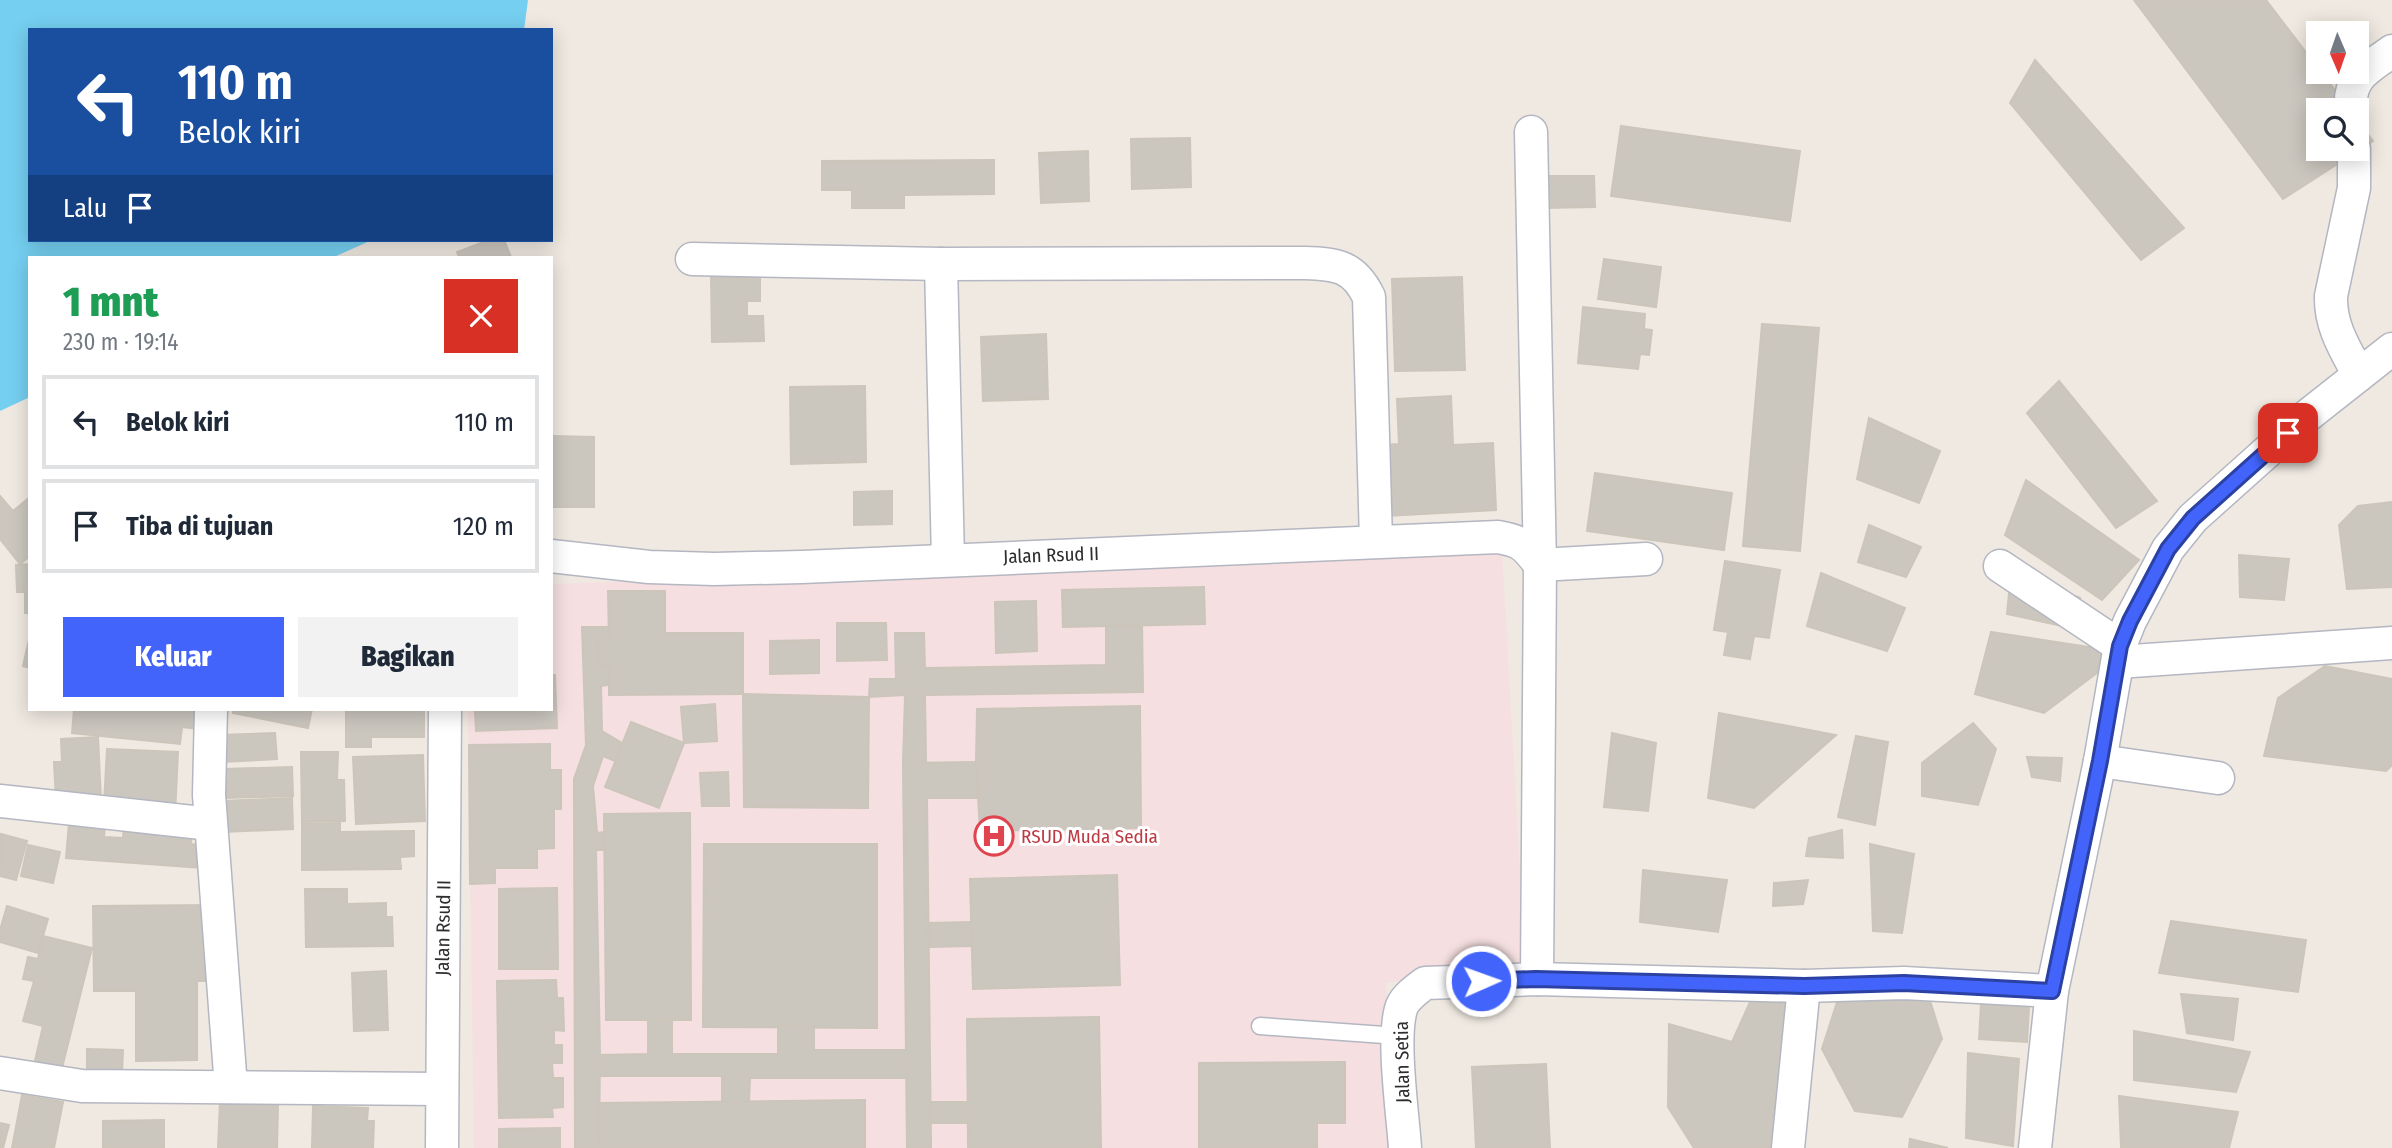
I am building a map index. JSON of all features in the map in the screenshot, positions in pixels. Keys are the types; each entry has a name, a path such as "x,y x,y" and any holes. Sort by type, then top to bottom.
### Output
{"street":[{"path":"2352,98 2352,86 2361,74 2392,51"},
{"path":"1531,132 1540,565 1536,979"},
{"path":"2354,161 2354,188 2330,309 2334,326 2359,375"},
{"path":"692,259 941,264 1305,262 1320,263 1351,272 1361,280 1369,297 1376,541"},
{"path":"941,264 948,560"},
{"path":"2035,1148 2052,991 2100,761 2119,654 2168,549 2193,518 2307,416 2392,349"},
{"name":"Jalan Rsud II","path":"553,556 649,567 714,569 1498,537 1515,540 1526,546 1540,565"},
{"path":"1540,565 1646,559"},
{"path":"2000,566 2119,654 2392,643"},
{"path":"211,711 209,795 231,1087"},
{"name":"Jalan Rsud II","path":"442,1148 445,711"},
{"path":"2100,761 2218,778"},
{"path":"0,801 211,824"},
{"name":"Jalan Setia","path":"1405,1148 1398,1036 1403,1005 1414,991 1425,983 1536,979 1804,986 1904,983 2052,991"},
{"path":"1788,1148 1804,986"},
{"path":"0,1073 82,1086 442,1089"}],"lane":[{"path":"1260,1026 1398,1036"}],"shaded area":[{"name":"RSUD Muda Sedia","path":"1502,549 1525,963 1386,983 1393,1148 474,1148 468,711 553,711 553,584"}],"water":[{"path":"0,0 528,0 524,28 28,28 28,242 368,242 336,256 28,256 28,398 0,411"}],"building":[{"path":"2134,0 2266,0 2306,52 2306,84 2330,84 2341,98 2306,98 2306,161 2342,161 2283,199"},
{"path":"2035,60 2184,228 2141,260 2010,103"},
{"path":"1621,126 1800,151 1790,221 1611,196"},
{"path":"1190,138 1191,187 1132,189 1131,139"},
{"path":"1088,151 1089,201 1041,203 1039,153"},
{"path":"994,160 994,194 904,195 904,208 852,208 852,190 822,190 822,161"},
{"path":"1546,176 1594,176 1595,207 1546,208"},
{"path":"484,242 505,242 511,256 459,256 457,252"},
{"path":"1604,259 1661,267 1656,307 1598,299"},
{"path":"760,273 760,301 747,301 747,316 763,316 764,341 712,342 711,274"},
{"path":"1462,277 1465,370 1395,371 1392,279"},
{"path":"1583,307 1645,314 1644,329 1652,330 1649,355 1640,354 1638,369 1578,363"},
{"path":"1762,324 1819,328 1800,551 1743,546"},
{"path":"1046,334 1048,399 983,401 981,337"},
{"path":"2059,381 2157,501 2116,528 2027,413"},
{"path":"865,386 866,462 791,464 790,387"},
{"path":"1451,396 1453,445 1493,443 1496,510 1386,516 1383,445 1399,444 1397,399"},
{"path":"1869,418 1940,451 1919,503 1857,479"},
{"path":"553,436 594,437 594,507 553,507"},
{"path":"1595,473 1732,493 1724,550 1587,531"},
{"path":"2026,480 2139,560 2102,600 2005,535"},
{"path":"892,491 892,524 854,525 854,492"},
{"path":"0,496 13,511 28,499 28,558 20,564 0,539"},
{"path":"2392,502 2392,587 2347,589 2339,525 2358,506"},
{"path":"1869,525 1921,547 1906,577 1858,562"},
{"path":"2239,555 2289,559 2284,600 2240,597"},
{"path":"1725,561 1780,570 1769,638 1754,636 1750,659 1724,655 1728,632 1714,630"},
{"path":"28,564 28,613 25,613 25,592 17,592 16,565"},
{"path":"1821,573 1905,608 1887,651 1807,626"},
{"path":"2011,573 2080,598 2072,628 2007,614"},
{"path":"1204,587 1205,624 1063,627 1062,590"},
{"path":"608,591 665,591 665,633 743,633 743,694 609,695 609,665 598,666 597,640 609,640"},
{"path":"1036,601 1037,651 996,653 995,602"},
{"path":"837,623 886,623 887,660 837,661"},
{"path":"1142,625 1143,692 925,695 926,763 903,763 905,695 869,697 870,679 896,679 895,633 924,633 925,668 1106,665 1106,626"},
{"path":"582,627 608,627 609,640 597,640 598,666 609,665 608,685 601,686 602,731 622,743 615,761 603,756 593,786 597,833 605,832 605,850 596,850 599,1148 575,1148 574,779 586,745"},
{"path":"1991,632 2102,649 2097,673 2044,713 1975,694"},
{"path":"819,640 819,673 770,674 770,641"},
{"path":"28,644 28,667 23,666"},
{"path":"2325,666 2392,679 2392,765 2386,771 2264,756 2278,698"},
{"path":"555,675 557,728 476,731 475,711 553,711"},
{"path":"743,694 869,697 868,808 744,807"},
{"path":"715,704 717,741 684,743 681,707"},
{"path":"1140,706 1141,828 980,831 976,762 977,709"},
{"path":"74,711 201,711 199,729 182,727 180,744 72,733"},
{"path":"234,711 312,711 308,728"},
{"path":"346,711 424,711 424,737 371,737 371,747 346,747"},
{"path":"1719,713 1836,735 1754,808 1708,798"},
{"path":"631,722 684,743 659,808 605,787"},
{"path":"1973,723 1996,749 1978,805 1922,796 1922,763"},
{"path":"275,733 277,759 223,762 221,735"},
{"path":"1612,733 1656,743 1648,811 1604,807"},
{"path":"1856,736 1888,742 1875,825 1838,817"},
{"path":"98,737 101,800 56,802 54,762 62,762 61,739"},
{"path":"550,744 550,770 561,770 561,809 554,809 554,848 537,849 537,868 495,868 495,883 470,884 469,745"},
{"path":"107,749 178,752 175,815 104,804"},
{"path":"301,752 338,752 337,780 344,780 345,821 302,822"},
{"path":"423,755 425,821 356,824 353,757"},
{"path":"2027,757 2062,758 2060,781 2032,777"},
{"path":"976,762 977,798 927,798 931,1148 907,1148 903,763"},
{"path":"292,767 293,796 226,798 225,769"},
{"path":"728,772 729,806 702,806 700,773"},
{"path":"292,798 293,829 223,832 222,801"},
{"path":"70,811 106,814 104,837 123,838 124,823 192,828 191,844 204,845 202,868 66,858"},
{"path":"690,813 691,1020 606,1020 604,814"},
{"path":"340,823 340,832 414,831 414,856 400,857 401,869 302,870 302,824"},
{"path":"1842,830 1843,858 1806,856 1809,838"},
{"path":"1,834 27,841 16,880 0,876"},
{"path":"704,844 877,844 877,1028 703,1027"},
{"path":"1870,844 1914,854 1902,933 1873,931"},
{"path":"28,845 60,852 53,883 21,876"},
{"path":"1643,870 1727,880 1718,932 1640,922"},
{"path":"1117,875 1120,985 973,989 970,879"},
{"path":"1808,880 1803,904 1773,906 1774,883"},
{"path":"557,888 558,969 499,969 499,889"},
{"path":"305,889 347,889 347,904 386,903 386,917 392,917 393,946 306,947"},
{"path":"214,905 214,981 197,981 197,1060 136,1061 136,991 94,991 93,906"},
{"path":"7,906 48,919 38,953 0,942 0,930"},
{"path":"2171,921 2306,940 2298,992 2159,973"},
{"path":"972,922 972,946 929,947 928,923"},
{"path":"43,936 92,948 61,1072 34,1065 43,1026 23,1021 34,981 23,979 28,957 38,959"},
{"path":"386,971 388,1030 354,1031 352,973"},
{"path":"556,980 557,998 563,998 564,1031 554,1030 554,1045 562,1045 562,1063 552,1063 553,1078 563,1078 563,1107 552,1108 553,1117 499,1118 497,981"},
{"path":"1927,991 1942,1039 1902,1117 1855,1111 1822,1049 1839,996"},
{"path":"1798,993 1770,1148 1694,1148 1668,1107 1669,1024 1732,1042 1751,1000"},
{"path":"2181,994 2238,999 2233,1040 2187,1033"},
{"path":"1981,1004 2029,1007 2027,1042 1979,1039"},
{"path":"1099,1017 1101,1148 968,1148 967,1019"},
{"path":"648,1020 672,1020 672,1054 778,1054 778,1026 814,1026 814,1050 907,1050 907,1078 750,1078 749,1102 722,1102 722,1076 600,1076 600,1055 648,1054"},
{"path":"2134,1031 2250,1052 2236,1092 2134,1080"},
{"path":"87,1049 123,1050 122,1074 87,1074"},
{"path":"1968,1053 2019,1059 2013,1146 1966,1138"},
{"path":"1345,1062 1345,1123 1317,1123 1317,1148 1199,1148 1199,1063"},
{"path":"1546,1064 1550,1148 1476,1148 1472,1067"},
{"path":"22,1095 63,1102 54,1148 12,1148"},
{"path":"2119,1096 2238,1112 2229,1148 2121,1147"},
{"path":"865,1100 865,1148 599,1148 598,1103"},
{"path":"220,1102 278,1104 277,1148 218,1148"},
{"path":"931,1102 968,1102 968,1123 931,1123"},
{"path":"313,1106 368,1108 367,1121 374,1121 373,1148 312,1148"},
{"path":"164,1120 164,1148 103,1148 103,1121"},
{"path":"0,1123 9,1125 3,1148 0,1148"},
{"path":"560,1128 560,1148 499,1148 499,1129"},
{"path":"1910,1139 1948,1148 1909,1148"}],"place":[{"name":"RSUD Muda Sedia","path":"994,836"}],"route":[{"path":"1481,981 1536,979 1804,986 1904,983 2052,991 2100,761 2120,646 2130,621 2168,549 2193,518 2288,433"}]}
